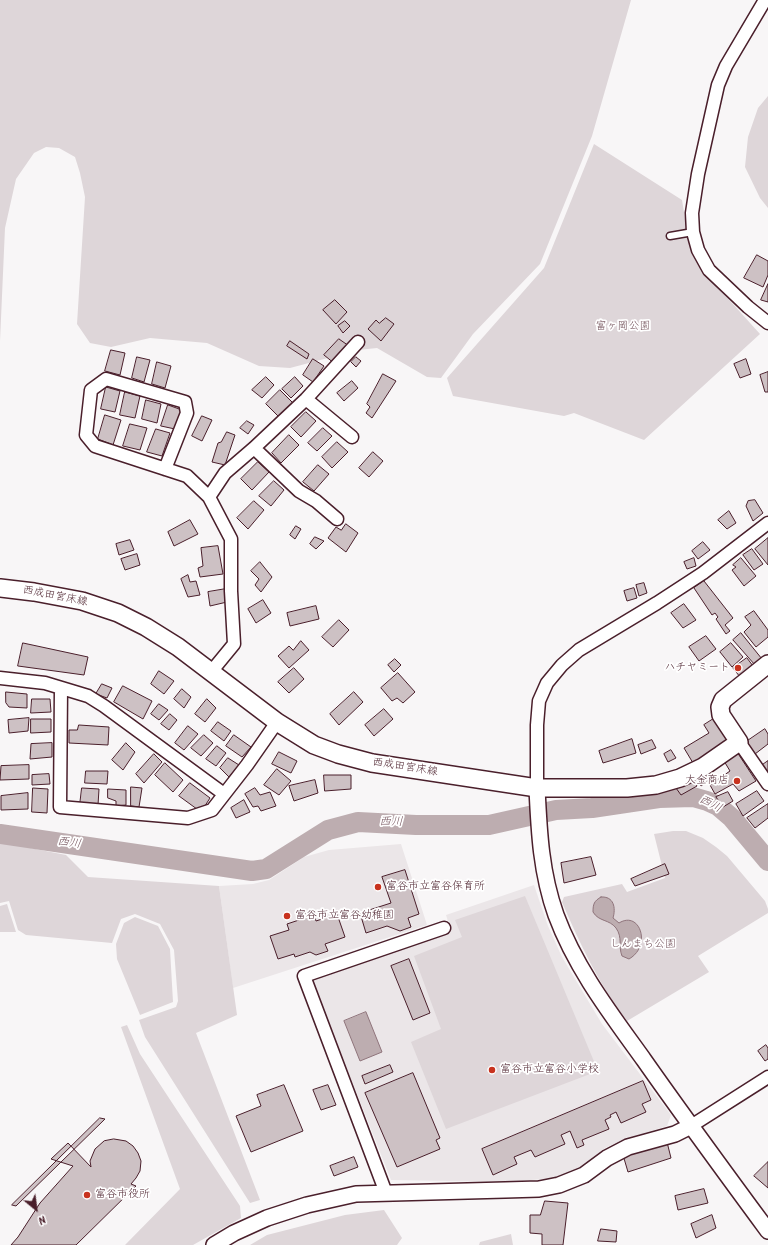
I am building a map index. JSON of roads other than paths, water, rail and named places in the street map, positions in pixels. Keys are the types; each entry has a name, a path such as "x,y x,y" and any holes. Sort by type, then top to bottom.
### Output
{"main road":[{"name":"西成田宮床線","path":"0,588 34,592 82,601 118,613 146,627 178,647 277,722 314,745 338,754 372,763 537,794 656,785 680,778 703,767 739,742"},
{"path":"739,742 721,715 720,707 723,700 768,664"}],"street":[{"path":"765,0 726,66 718,85 698,174 692,213 693,232 698,250 709,270 748,307 768,323"},
{"path":"209,497 225,473 306,399 358,342"},
{"path":"165,469 187,413 185,402 106,379 91,390 86,435 94,446 165,469 187,476 209,497 231,539 231,592 234,644 211,672"},
{"path":"306,399 352,437"},
{"path":"254,448 299,491 316,501 337,519"},
{"path":"768,523 703,573 657,603 579,650 562,665 547,683 540,701 537,725 537,794 539,833 542,860 548,890 556,916 573,952 594,990 768,1231"},
{"path":"0,678 45,684 88,696 104,706 224,794"},
{"path":"61,688 60,807 188,818 212,810 247,766 277,722"},
{"path":"739,742 768,784"},
{"path":"386,1193 304,976 444,928"},
{"path":"214,1245 234,1233 267,1218 307,1205 356,1194 539,1189 559,1185 584,1175 607,1158 628,1147 675,1134 691,1126 768,1077"}],"lane":[{"path":"670,236 693,232"}],"waterway":[{"name":"西川","path":"0,834 252,871 266,869 328,830 358,822 416,825 489,825 556,810 592,808 659,798 693,797 718,806 732,818 768,861"}],"place":[{"name":"ハチヤミート","path":"738,668"},
{"name":"大金商店","path":"737,781"},
{"name":"富谷市立富谷保育所","path":"378,887"},
{"name":"富谷市立富谷幼稚園","path":"287,916"},
{"name":"富谷市立富谷小学校","path":"492,1070"},
{"name":"富谷市役所","path":"87,1195"}],"park label":[{"name":"富ヶ岡公園","path":"623,327"},
{"name":"しんまち公園","path":"643,945"}]}
